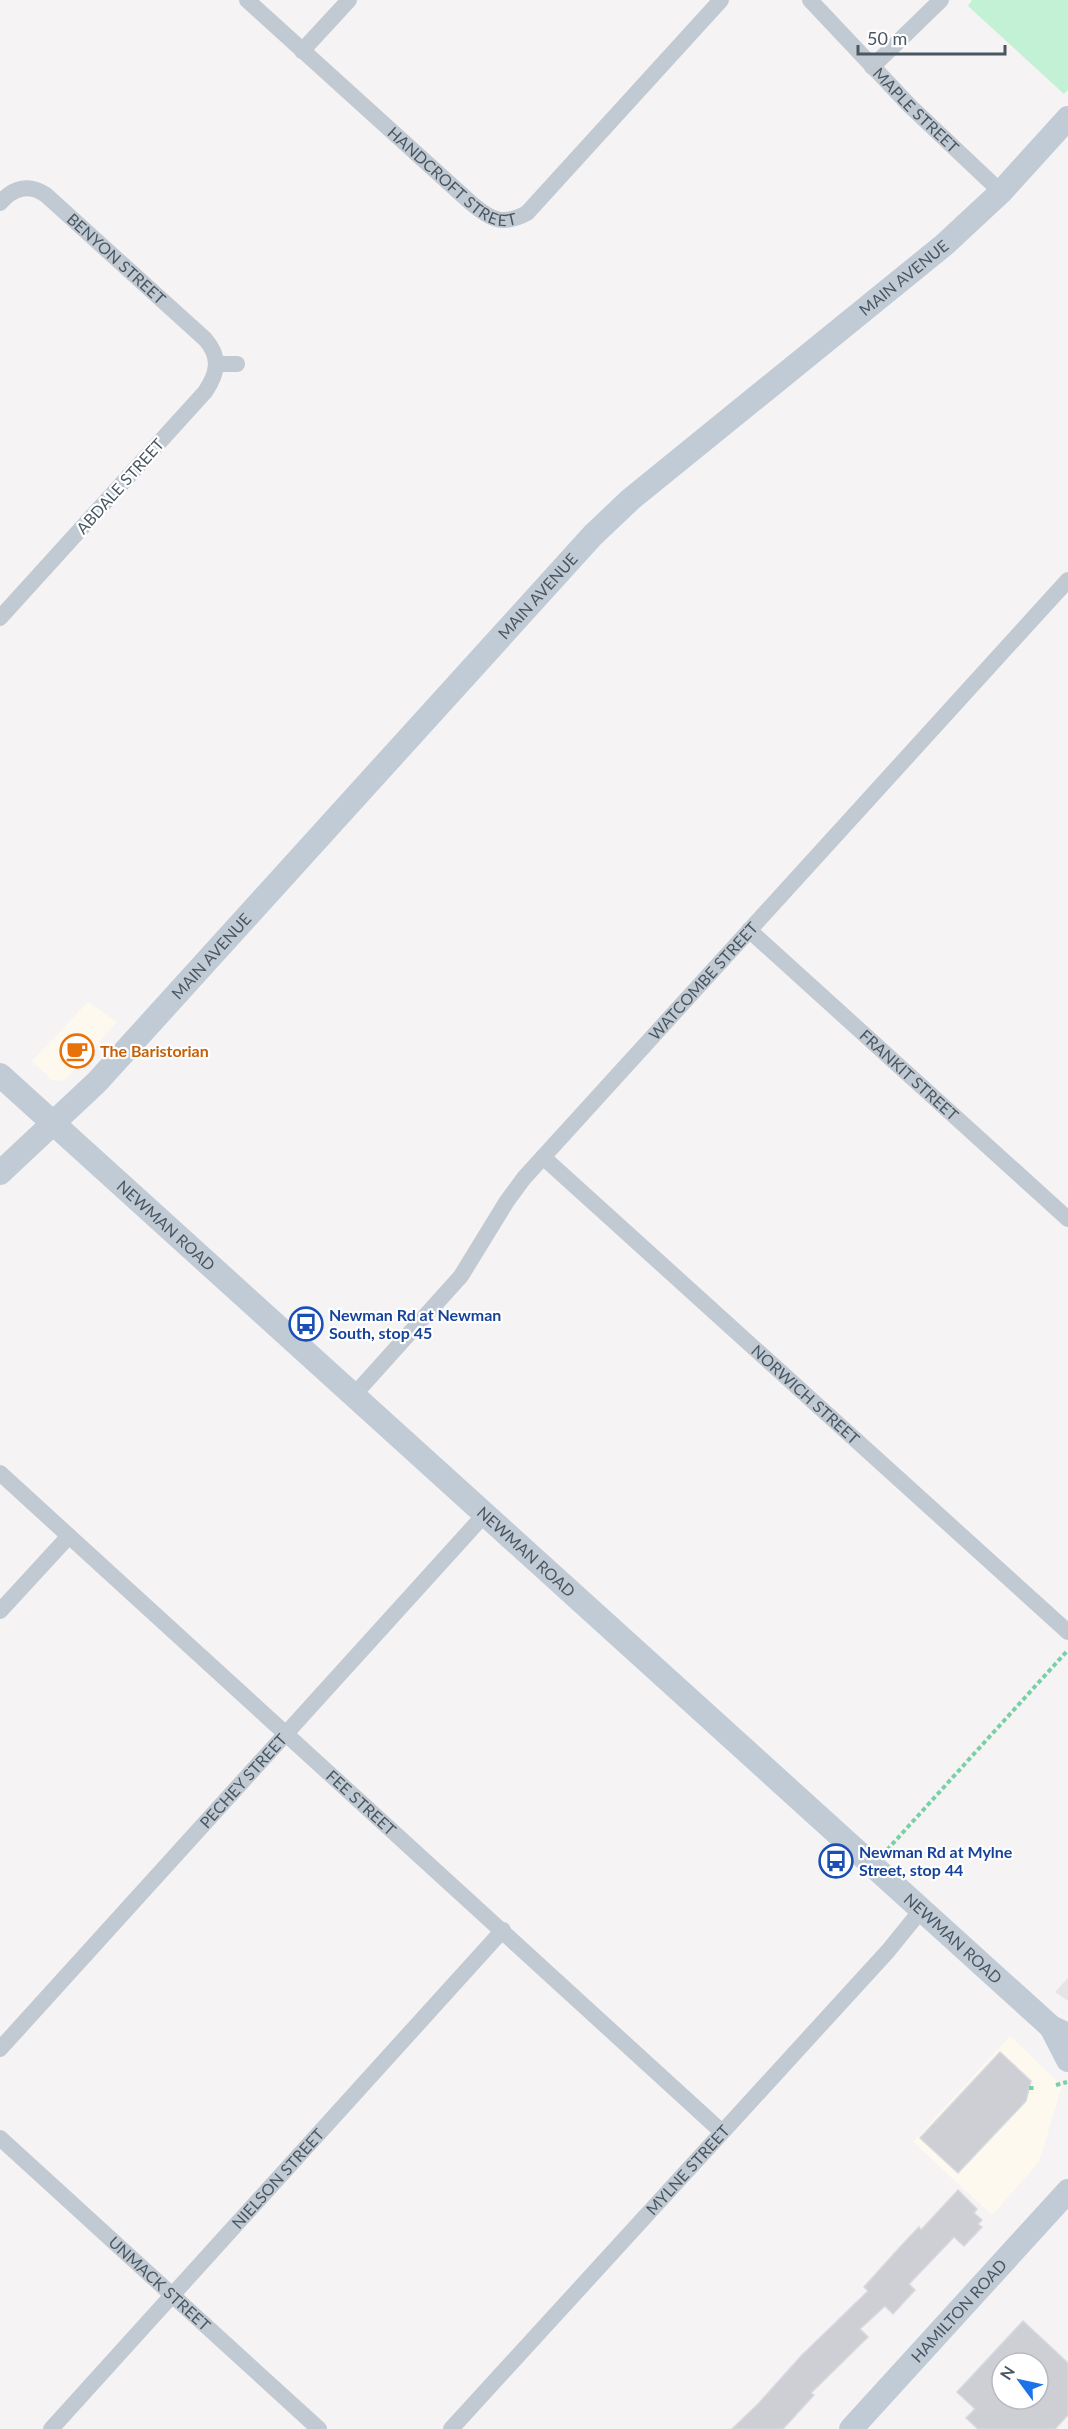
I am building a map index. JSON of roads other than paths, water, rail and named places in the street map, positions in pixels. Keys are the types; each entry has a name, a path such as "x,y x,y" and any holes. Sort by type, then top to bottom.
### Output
{"main road":[{"name":"MAIN AVENUE","path":"0,1173 97,1082 599,529 631,499 944,245 1000,192 1068,118"},
{"name":"NEWMAN ROAD","path":"0,1075 921,1909 1059,2031 1068,2060"},
{"name":"HAMILTON ROAD","path":"851,2429 1068,2191"}],"street":[{"name":"HANDCROFT STREET","path":"247,0 482,212 498,220 510,220 527,213 721,0"},
{"path":"302,51 348,0"},
{"name":"MAPLE STREET","path":"810,0 872,68 1000,192"},
{"path":"872,68 942,0"},
{"name":"BENYON STREET","path":"0,203 21,188 30,187 46,195 205,339 214,352 217,364"},
{"path":"217,364 237,364"},
{"name":"ABDALE STREET","path":"0,618 205,392 214,376 217,364"},
{"name":"WATCOMBE STREET","path":"354,1395 461,1276 507,1202 543,1157 1068,580"},
{"name":"FRANKIT STREET","path":"749,930 1068,1219"},
{"name":"NORWICH STREET","path":"543,1157 1068,1632"},
{"name":"FEE STREET","path":"0,1473 722,2132"},
{"name":"PECHEY STREET","path":"0,2049 485,1514"},
{"path":"0,1611 69,1536"},
{"name":"MYLNE STREET","path":"452,2429 888,1951 921,1909"},
{"name":"NIELSON STREET","path":"51,2429 503,1930"},
{"name":"UNMACK STREET","path":"0,2138 319,2429"}],"place":[{"name":"The Baristorian","path":"77,1051"},
{"name":"Newman Rd at Newman South, stop 45","path":"306,1324"},
{"name":"Newman Rd at Mylne Street, stop 44","path":"836,1861"}]}
